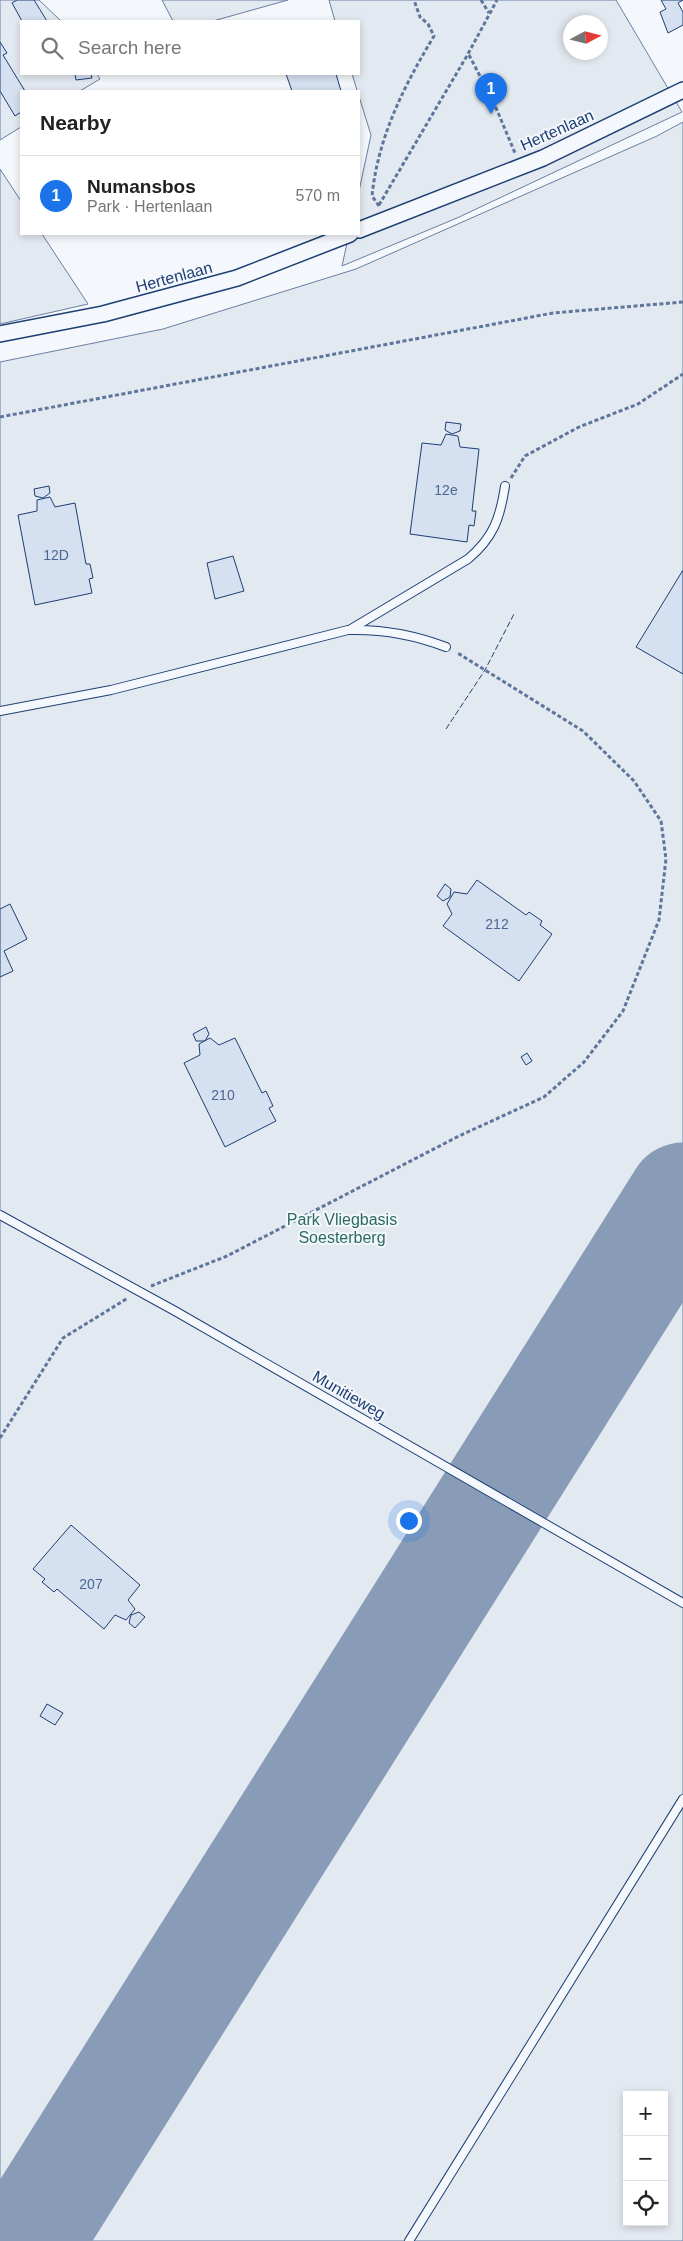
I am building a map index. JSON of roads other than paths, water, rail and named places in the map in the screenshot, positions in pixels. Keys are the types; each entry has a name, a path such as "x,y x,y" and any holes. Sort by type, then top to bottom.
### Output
{"street":[{"name":"Hertenlaan","path":"363,229 542,158 683,90"},
{"name":"Hertenlaan","path":"0,334 103,314 211,286 238,278 347,235"}],"lane":[{"path":"348,630 468,559 480,549 490,536 502,510 505,486"},
{"path":"0,711 110,690 348,630 370,629 403,634 446,647"},
{"name":"Munitieweg","path":"0,1215 139,1291 683,1603"},
{"path":"409,2241 683,1799"}],"place":[{"name":"Numansbos","path":"491,114"}],"park label":[{"name":"Park Vliegbasis Soesterberg","path":"342,1228"}]}
